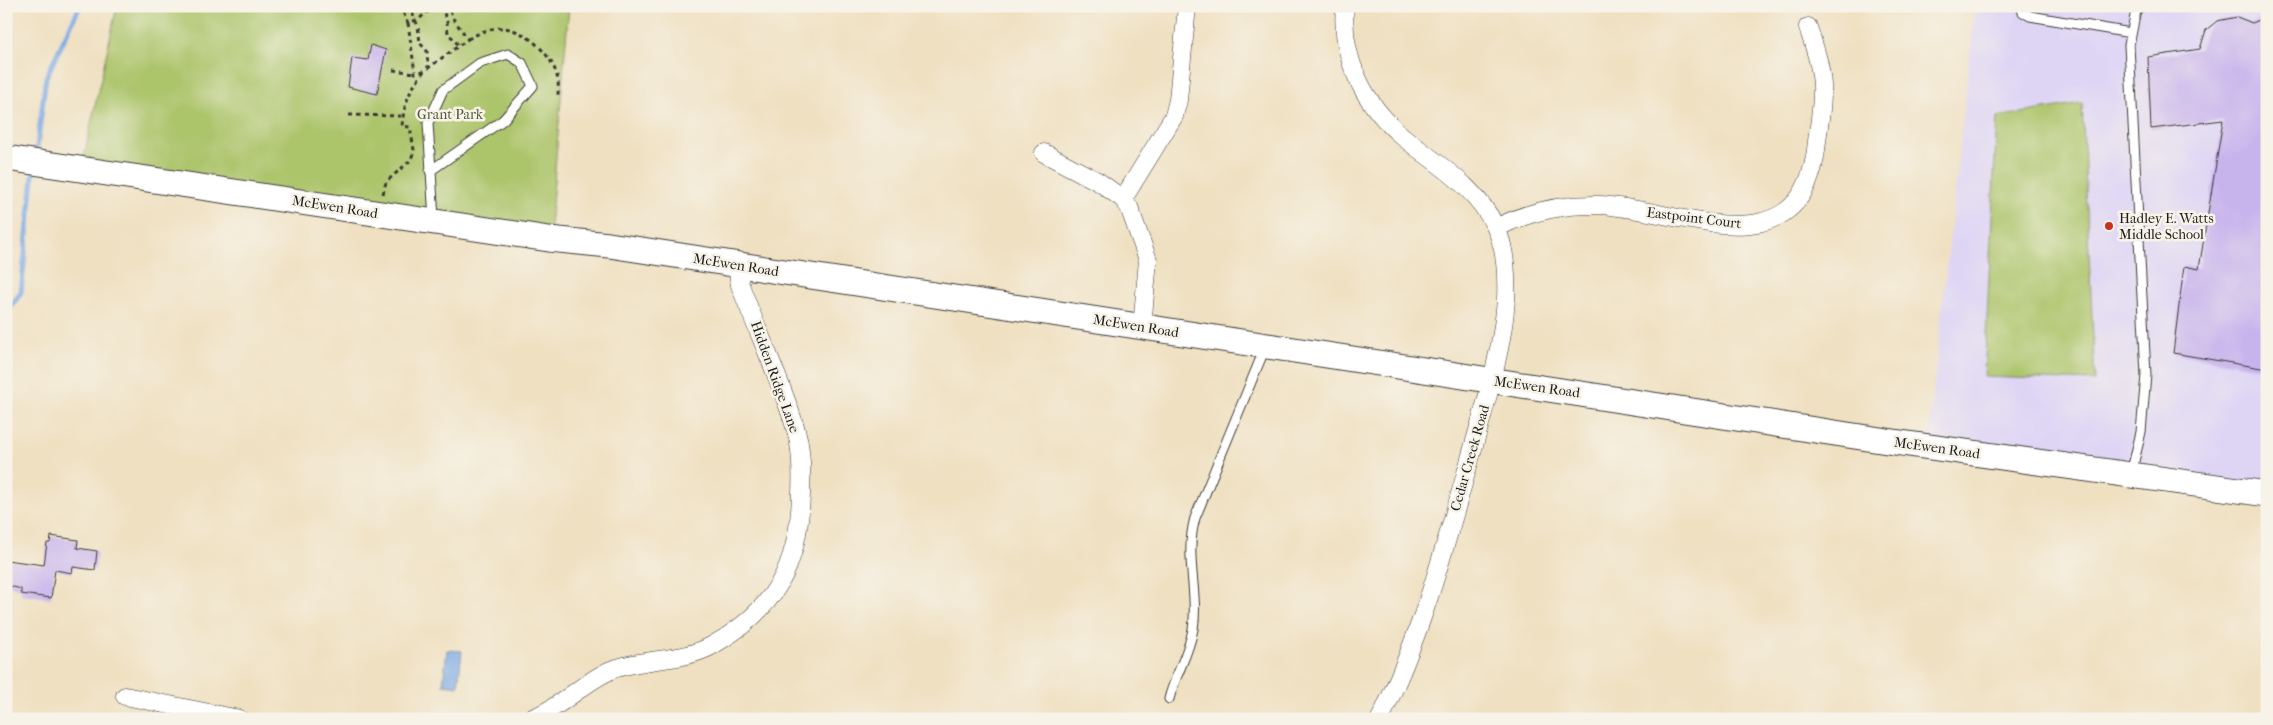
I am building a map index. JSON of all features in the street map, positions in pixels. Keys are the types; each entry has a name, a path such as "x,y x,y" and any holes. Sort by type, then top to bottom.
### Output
{"street":[{"path":"1123,199 1174,116 1178,100 1187,6"},
{"name":"Cedar Creek Road","path":"1345,6 1345,33 1348,54 1358,81 1369,100 1382,117 1402,136 1441,164 1468,188 1486,210 1496,228 1506,274 1506,298 1492,380 1428,602 1403,669 1380,719"},
{"name":"Eastpoint Court","path":"1496,228 1530,213 1577,204 1601,205 1745,226 1773,219 1786,212 1797,201 1813,173 1822,100 1819,64 1808,26"},
{"path":"1044,153 1099,182 1123,199 1129,207 1148,260 1142,327"},
{"name":"McEwen Road","path":"6,158 434,222 609,245 1887,441 2267,494"},
{"name":"Hidden Ridge Lane","path":"530,719 566,700 612,670 675,658 712,646 745,625 768,601 788,571 800,522 802,472 796,431 740,285 737,266"},
{"path":"125,696 239,719"}],"lane":[{"path":"2021,6 2023,12 2030,16 2131,33"},
{"path":"2131,475 2141,432 2146,375 2129,45 2136,11 2141,6"},
{"path":"430,171 503,120 533,86 522,63 508,54 480,63 442,90 428,123 430,171 434,222"},
{"path":"1169,699 1193,630 1194,612 1189,552 1190,534 1266,345"}],"path":[{"path":"400,6 408,23 415,73"},
{"path":"409,6 418,26 420,43 427,51 426,70"},
{"path":"408,23 415,21 434,6"},
{"path":"441,6 447,20 448,34 455,40 458,46"},
{"path":"382,195 386,182 411,160 414,150 410,126 402,126 403,107 412,87 426,70 468,39 452,17 449,6"},
{"path":"393,70 415,73 426,70"},
{"path":"349,115 403,116"}],"shaded area":[{"name":"Hadley E. Watts Middle School","path":"1975,6 2267,6 2267,494 1927,447"}],"green space":[{"name":"Grant Park","path":"117,6 569,6 549,239 81,169"},
{"path":"2082,103 2095,381 1984,377 1997,117"}],"water":[{"path":"447,650 462,651 458,686 443,684"}],"building":[{"path":"2237,17 2252,23 2267,17 2267,369 2173,353 2184,266 2199,269 2223,120 2151,129 2148,57 2200,49 2206,30 2217,21"},
{"path":"371,45 386,50 377,94 348,87 352,58 368,60"},
{"path":"51,536 78,540 77,548 97,551 95,570 73,567 72,573 55,570 51,598 21,594 21,589 6,585 6,560 44,565 47,543 50,543"}],"waterway":[{"path":"36,155 46,77 80,6"},
{"path":"6,314 21,292 34,168"}],"place":[{"name":"Hadley E. Watts Middle School","path":"2109,226"}]}
